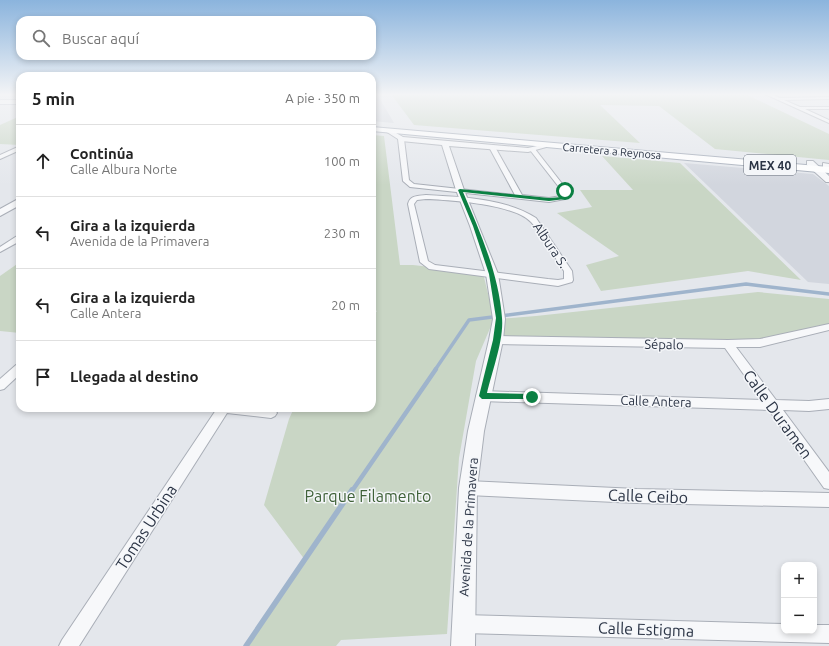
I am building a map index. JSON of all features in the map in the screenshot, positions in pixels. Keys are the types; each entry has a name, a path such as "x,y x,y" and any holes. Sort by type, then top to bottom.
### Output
{"main road":[{"name":"Carretera a Reynosa","path":"376,125 813,166"},
{"path":"376,129 398,127"},
{"name":"Carretera a Reynosa","path":"376,129 546,146 828,167"}],"street":[{"path":"389,131 392,135 401,138 445,143 533,150 546,146"},
{"path":"401,138 406,181 412,186 463,196"},
{"name":"Avenida de la Primavera","path":"445,143 492,274 499,318 496,340 482,396 468,488 463,646"},
{"path":"492,147 519,196"},
{"path":"0,157 16,150"},
{"path":"492,274 427,265 424,262 411,204 412,200 415,198 463,196 519,196 549,200 563,198 566,196 565,191 533,150"},
{"path":"813,166 829,180"},
{"name":"Albura S.","path":"463,196 526,214 534,220 568,271 569,280 553,282 492,274"},
{"path":"0,213 16,203"},
{"path":"0,251 16,241"},
{"path":"0,251 14,252"},
{"name":"Sépalo","path":"496,340 728,344 760,343 829,327"},
{"name":"Calle Duramen","path":"728,344 829,483"},
{"path":"2,381 16,371"},
{"path":"2,381 16,381"},
{"name":"Calle Antera","path":"482,396 809,406 829,404"},
{"name":"Tomas Urbina","path":"68,646 221,412"},
{"name":"Calle Ceibo","path":"468,488 637,496 829,500"},
{"name":"Calle Estigma","path":"463,624 829,634"}],"shaded area":[{"path":"684,163 813,174 829,186 829,284 808,282"}],"green space":[{"path":"16,124 16,145 0,144 0,125"},
{"path":"620,124 640,143 414,125"},
{"path":"683,124 808,124 829,134 829,160 715,149"},
{"name":"Parque Filamento","path":"376,135 384,136 400,265 413,265 483,273 493,314 491,326 476,361 459,458 447,634 341,640 336,646 246,646 305,560 264,505 289,419 292,412 376,412"},
{"path":"602,156 680,163 801,280 748,271 601,291 586,265 619,256 557,213 592,207 580,190 633,190"},
{"path":"16,265 16,333 0,331 0,276"},
{"path":"758,292 829,299 829,327 760,343 496,340 499,319"}],"waterway":[{"path":"435,370 469,320 746,284 829,294"},
{"path":"352,491 436,369"},
{"path":"246,646 352,490"}],"route":[{"path":"532,397 482,396 496,340 499,318 492,274 466,202 460,190 549,200 563,198 566,196 565,191"}]}
